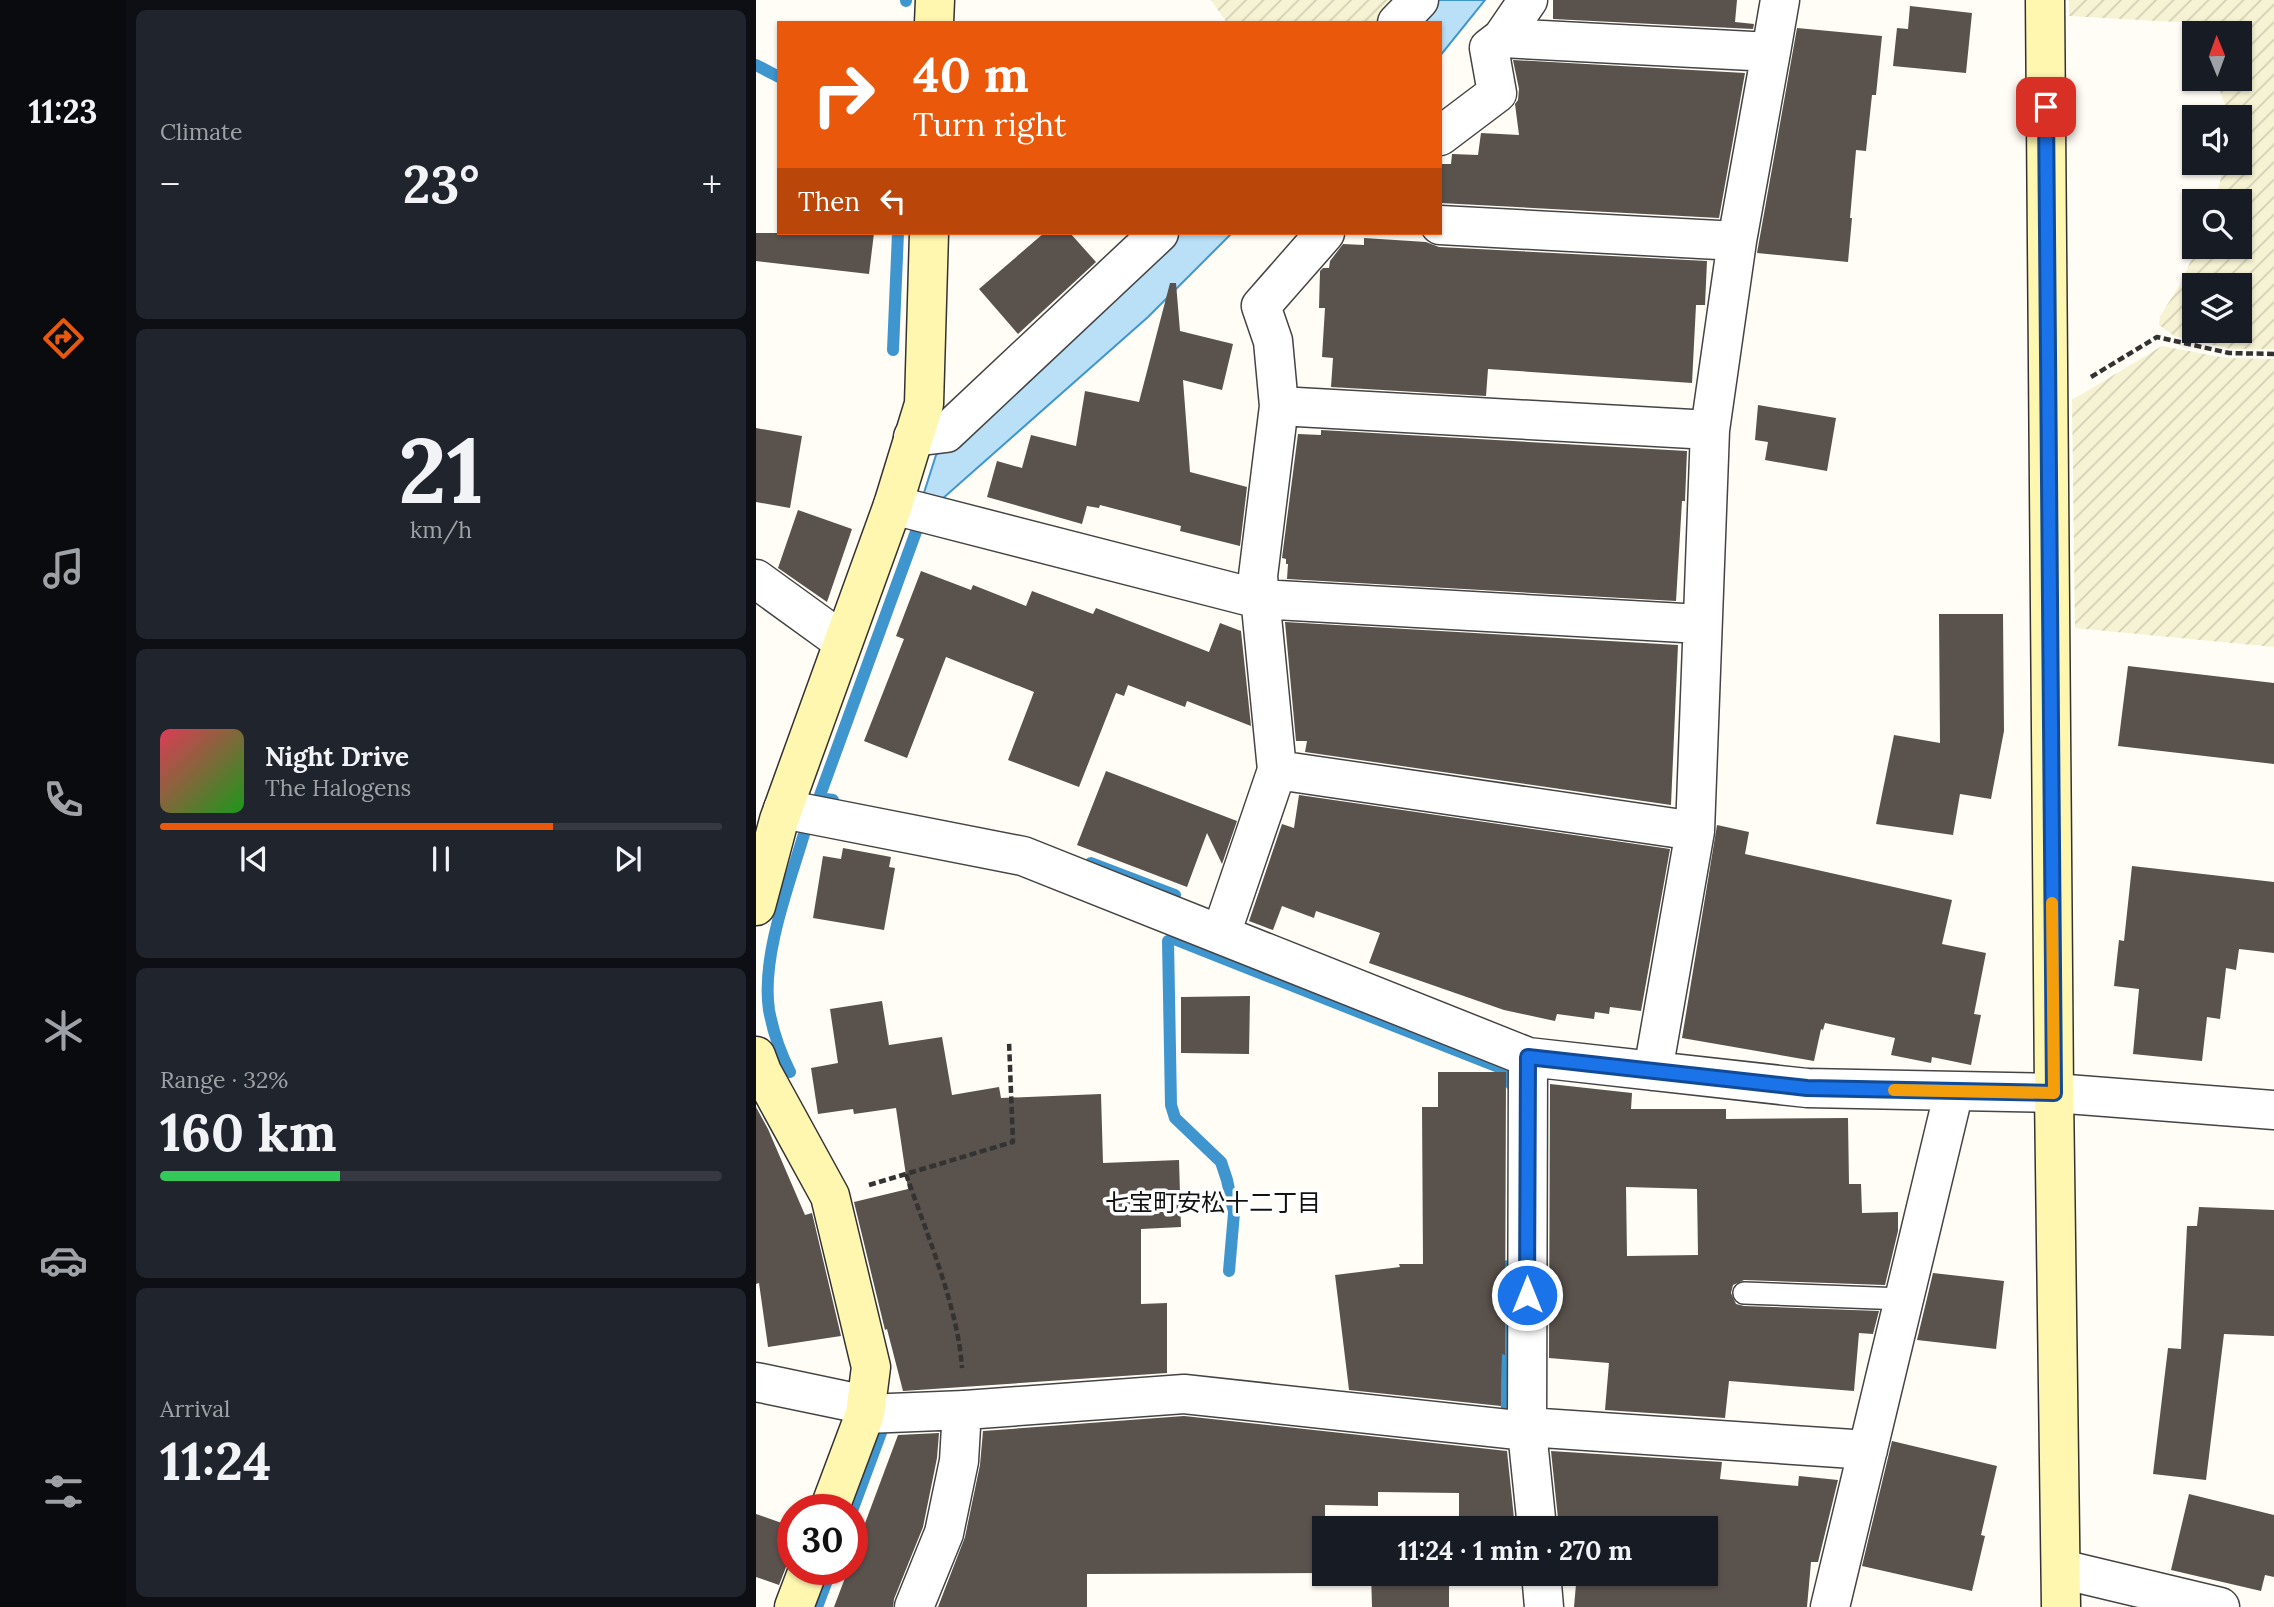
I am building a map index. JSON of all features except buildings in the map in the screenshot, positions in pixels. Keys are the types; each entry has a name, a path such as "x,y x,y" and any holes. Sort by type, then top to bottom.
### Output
{"street":[{"path":"934,21 935,0"},
{"path":"1399,21 1419,0"},
{"path":"1442,134 1497,93 1489,48 1502,37 1528,0"},
{"path":"1653,1071 1695,831 1710,430 1737,241 1780,0"},
{"path":"2045,0 2061,1607"},
{"path":"1502,37 1771,52"},
{"path":"1442,225 1737,241"},
{"path":"756,906 773,814 844,642 893,505 924,404 929,235"},
{"path":"914,437 946,433 1157,235"},
{"path":"1221,934 1277,770 1258,576 1279,406 1273,341 1261,306 1323,235"},
{"path":"1279,406 1710,430"},
{"path":"893,505 1259,599 1701,624"},
{"path":"756,579 844,642"},
{"path":"1277,770 1695,831"},
{"path":"773,814 1023,856 1528,1057 1807,1088 2054,1093 2274,1111"},
{"path":"756,1056 762,1072 830,1196 871,1367 866,1409 835,1494"},
{"path":"1528,1057 1527,1429 1536,1516"},
{"path":"1830,1607 1954,1091"},
{"path":"756,1382 866,1409 964,1410 1184,1394 1527,1429 1868,1450"},
{"path":"914,1607 944,1533 959,1461 964,1410"},
{"path":"2061,1569 2220,1607"},
{"path":"794,1607 802,1585"},
{"path":"1542,1586 1544,1607"}],"lane":[{"path":"1744,1293 1903,1298"}],"path":[{"path":"2048,403 2157,337 2229,353 2274,354"},
{"path":"830,1196 1013,1142 1009,1041"},
{"path":"906,1174 944,1285 961,1352 964,1410"}],"shaded area":[{"path":"1211,0 1405,0 1383,21 1226,21"},
{"path":"2069,0 2274,0 2274,349 2230,349 2204,343 2252,343 2252,273 2185,273 2192,259 2252,259 2252,189 2218,189 2222,175 2252,175 2252,105 2225,105 2220,91 2252,91 2252,21 2182,22 2069,16"},
{"path":"2182,281 2182,338 2174,336 2159,325 2160,316"},
{"path":"2162,346 2226,358 2274,359 2274,647 2075,628 2072,400"}],"water":[{"path":"1434,0 1485,0 1442,54 1442,21 1416,21"},
{"path":"1175,235 1230,235 1148,317 941,500 923,496 936,455 1150,261"}],"waterway":[{"path":"756,65 777,76"},
{"path":"893,350 898,235"},
{"path":"833,800 819,798 917,529"},
{"path":"790,1072 769,1010 769,967 784,898 804,834"},
{"path":"1091,863 1175,895"},
{"path":"1174,939 1511,1072 1511,1084"},
{"path":"1168,941 1171,1105 1175,1118 1221,1162 1234,1213 1229,1271"},
{"path":"1507,1410 1508,1266"},
{"path":"858,1494 882,1430"},
{"path":"817,1607 825,1585"}],"slow traffic":[{"path":"1894,1090 2054,1093 2052,903"}],"district":[{"name":"七宝町安松十二丁目","path":"1213,1202"}],"route":[{"path":"1527,1295 1528,1057 1807,1088 2054,1093 2046,107"}]}
